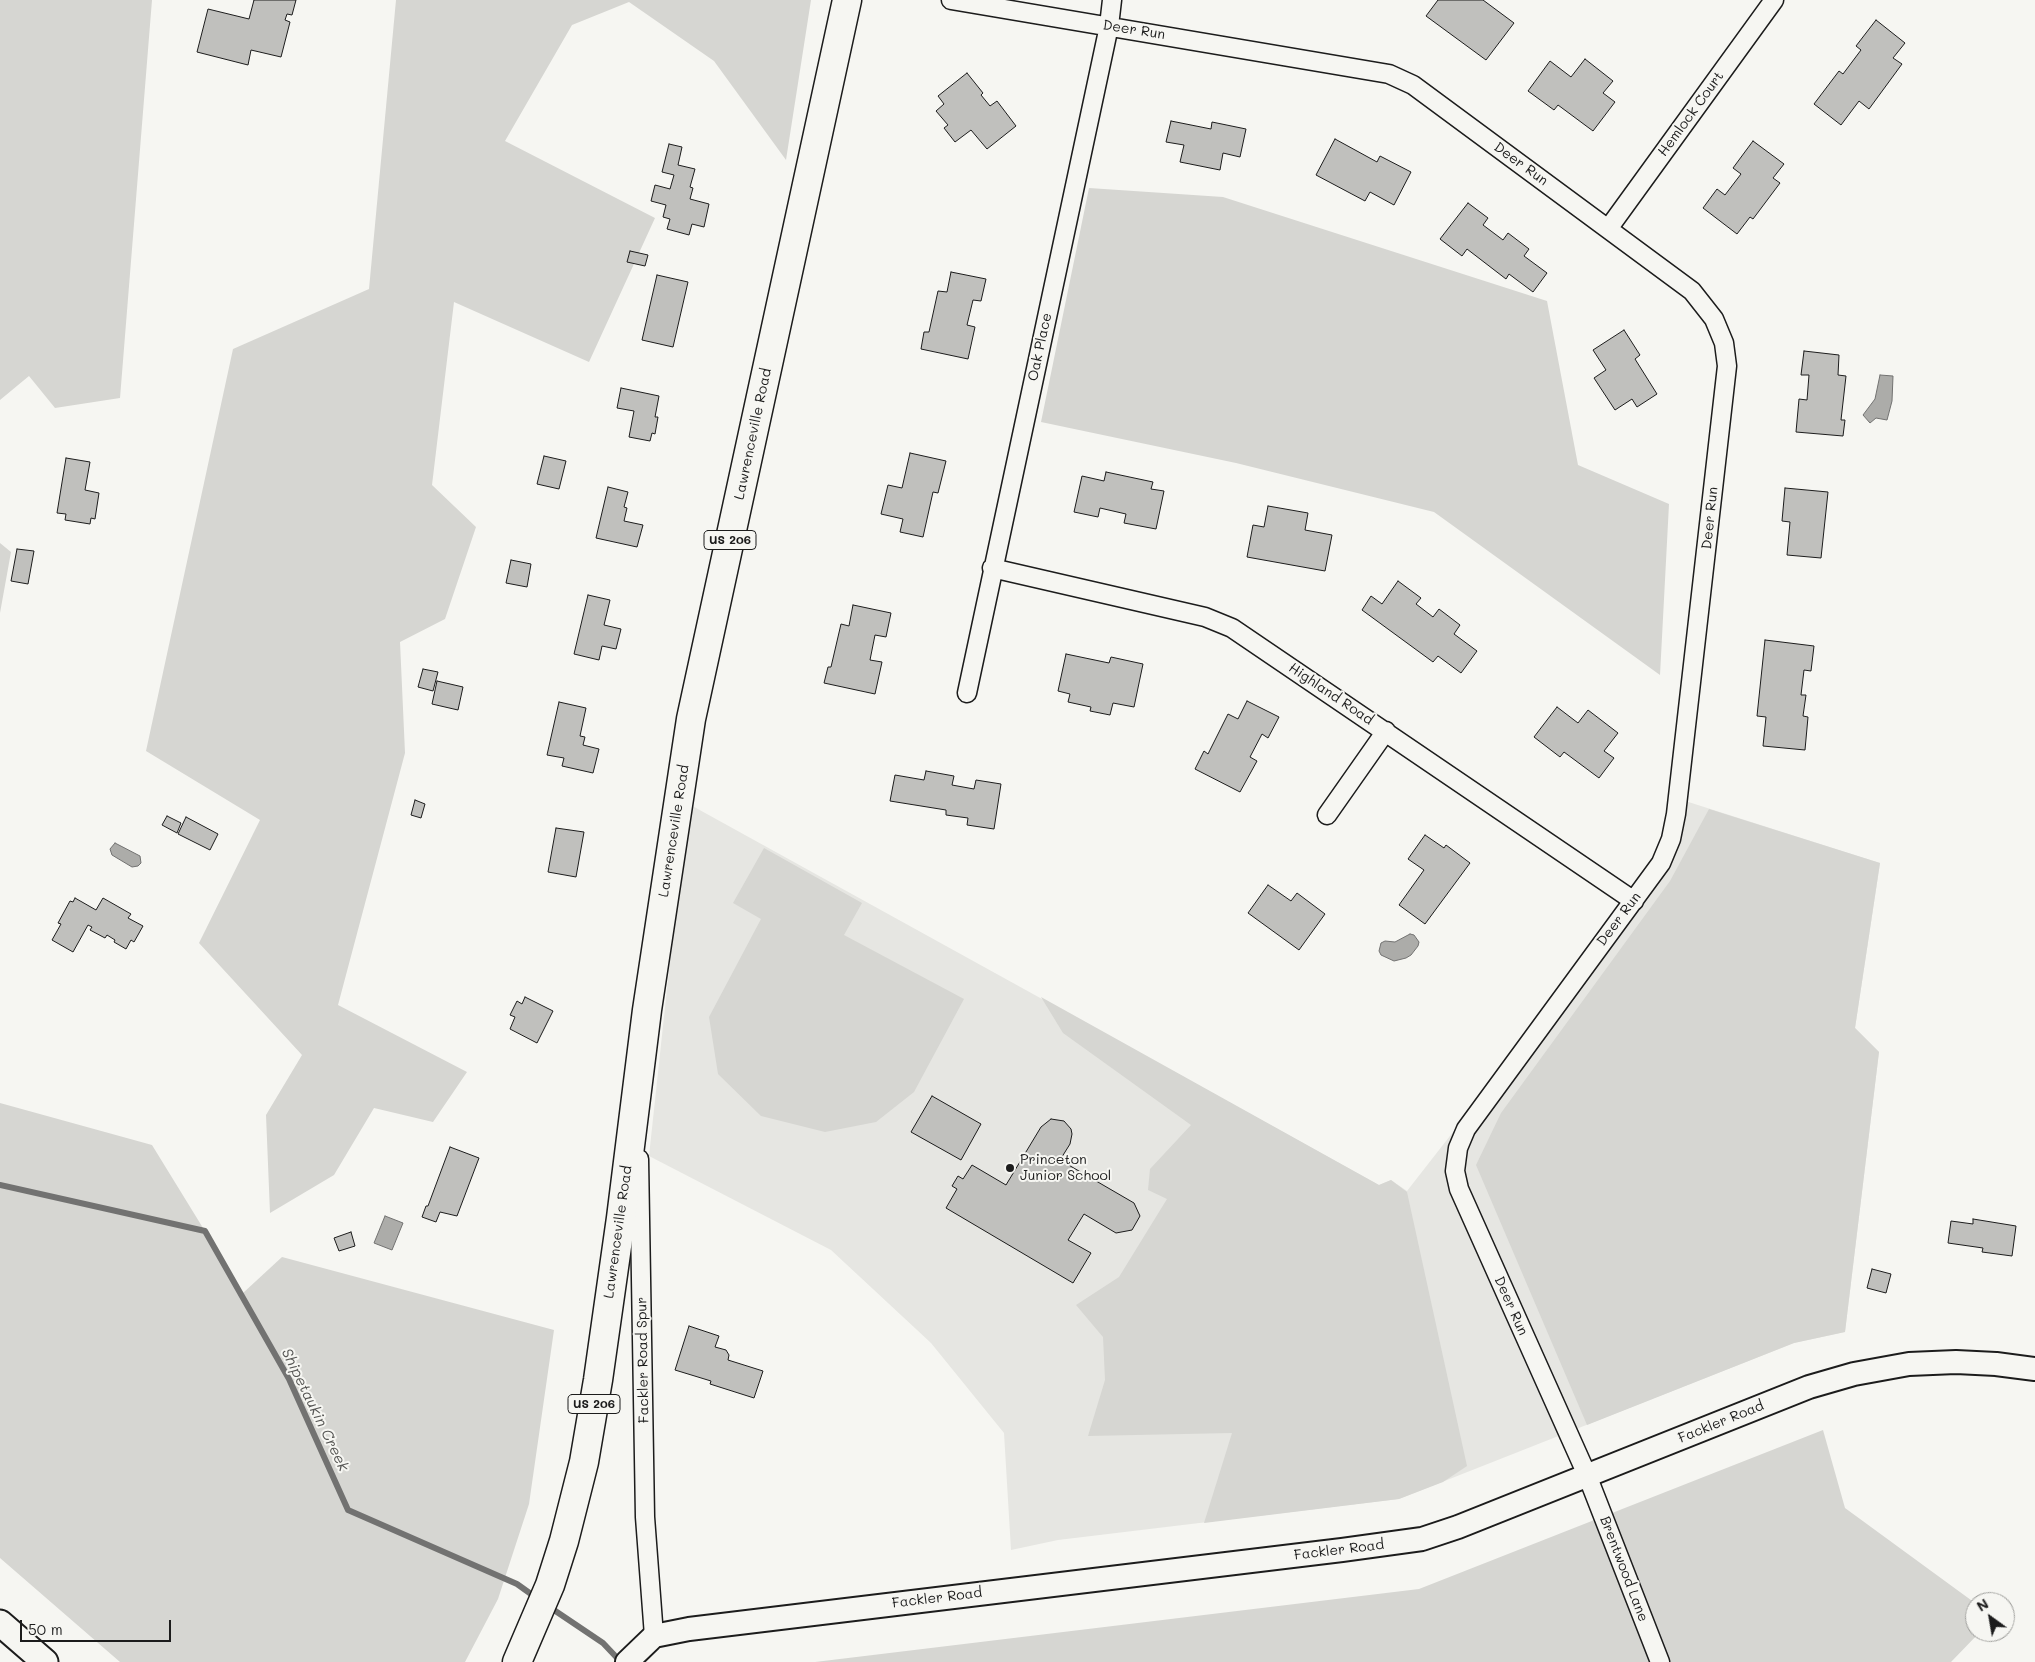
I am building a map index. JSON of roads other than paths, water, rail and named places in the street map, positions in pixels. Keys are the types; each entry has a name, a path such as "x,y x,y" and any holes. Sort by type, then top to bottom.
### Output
{"highway":[{"name":"Lawrenceville Road","path":"517,1662 550,1586 584,1462 598,1380 621,1218 637,1084 692,719 847,0"}],"main road":[{"path":"0,1624 45,1662"}],"street":[{"name":"Deer Run","path":"951,0 1389,74 1413,85 1692,291 1701,300 1714,319 1721,335 1727,366 1676,814 1671,839 1661,863 1466,1129 1458,1148 1455,1171 1459,1189 1587,1475"},
{"name":"Oak Place","path":"967,693 992,568 1109,26 1112,0"},
{"name":"Hemlock Court","path":"1608,229 1774,0"},
{"name":"Highland Road","path":"992,568 1205,617 1232,628 1634,901"},
{"path":"1327,815 1386,731"},
{"name":"Fackler Road Spur","path":"637,1084 645,1517 650,1639"},
{"name":"Fackler Road","path":"650,1639 689,1629 1422,1539 1458,1527 1809,1387 1854,1374 1909,1364 1956,1362 1996,1364 2035,1370"},
{"name":"Brentwood Lane","path":"1587,1475 1660,1662"},
{"path":"626,1662 650,1639"}],"waterway":[{"name":"Shipetaukin Creek","path":"0,1185 205,1231 289,1379 348,1510 517,1584 538,1599"},
{"name":"Shipetaukin Creek","path":"548,1606 603,1643 621,1662"}],"place":[{"name":"Princeton Junior School","path":"1010,1168"}]}
